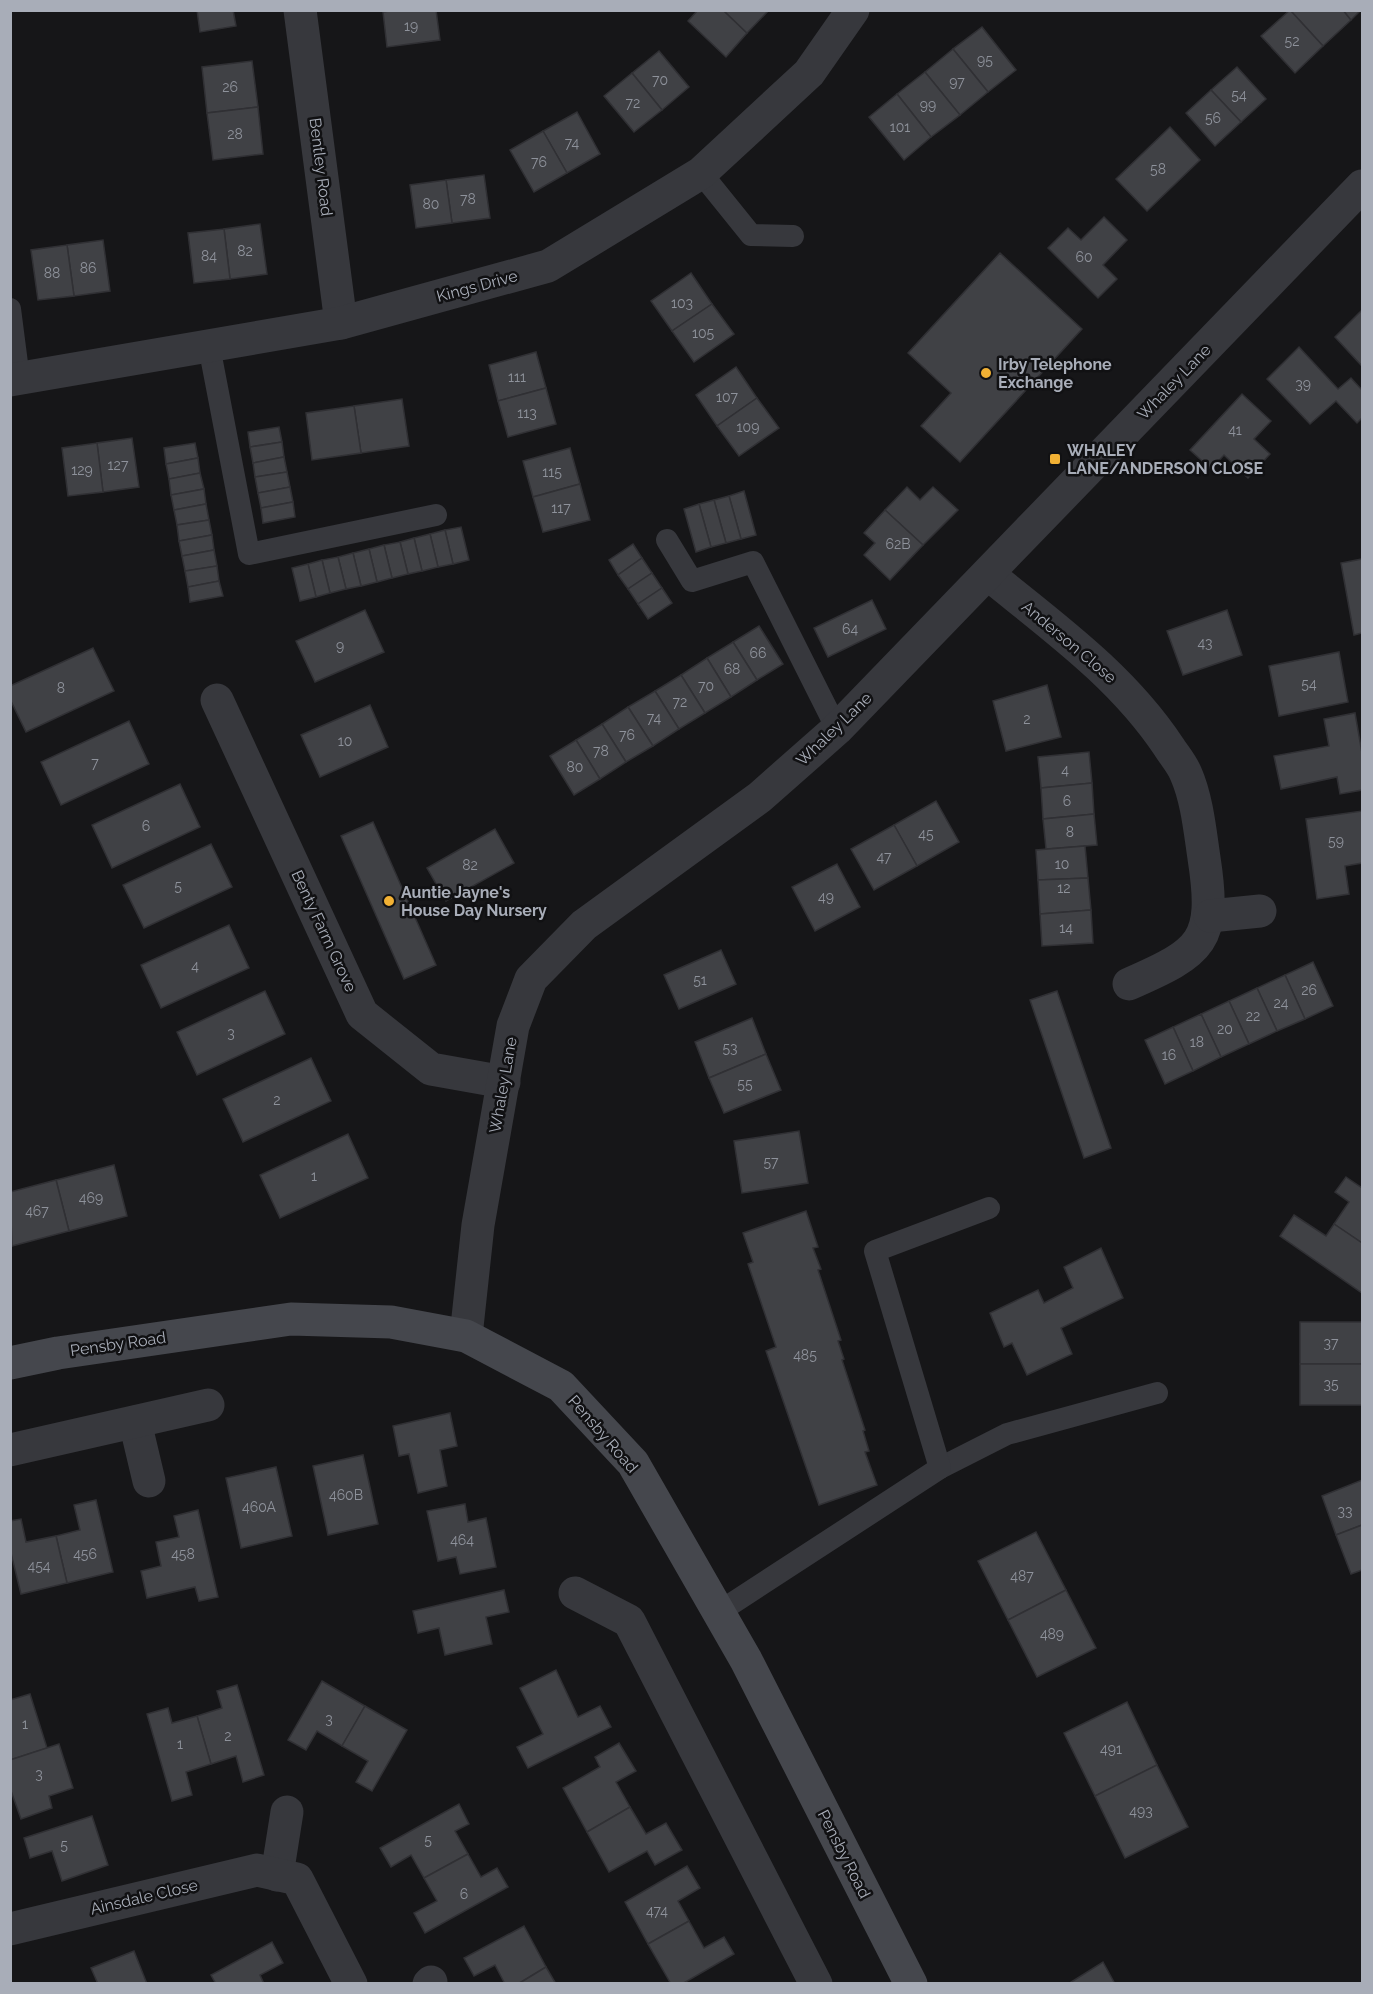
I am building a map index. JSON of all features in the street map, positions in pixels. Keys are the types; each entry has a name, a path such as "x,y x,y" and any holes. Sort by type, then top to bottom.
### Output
{"main road":[{"name":"Pensby Road","path":"10,1363 58,1353 291,1319 391,1322 466,1336 561,1386 633,1463 746,1660 910,1983"}],"street":[{"name":"Bentley Road","path":"300,10 341,322"},
{"name":"Kings Drive","path":"15,380 341,322 548,266 701,173 809,73 853,10"},
{"name":"Whaley Lane","path":"466,1336 478,1225 513,1026 531,979 584,925 760,797 837,729 1362,186"},
{"name":"Anderson Close","path":"988,574 1110,674 1156,728 1186,773 1198,818 1208,883 1210,916 1198,944 1174,964 1129,984"},
{"name":"Benty Farm Grove","path":"217,700 362,1014 431,1069 504,1082"},
{"path":"1210,916 1260,911"},
{"path":"10,1450 208,1405"},
{"path":"135,1422 149,1481"},
{"path":"574,1593 629,1621 816,1983"},
{"path":"277,1875 287,1812"},
{"name":"Ainsdale Close","path":"10,1929 257,1870 297,1879 351,1983"}],"lane":[{"path":"701,173 751,235 793,236"},
{"path":"10,309 15,380"},
{"path":"209,346 249,554 436,515"},
{"path":"668,540 692,581 753,562 837,729"},
{"path":"940,1468 875,1251 989,1208"},
{"path":"719,1612 940,1468 1007,1434 1157,1393"}],"building":[{"path":"197,10 233,10 236,26 200,32"},
{"path":"436,10 440,40 387,47 383,12"},
{"path":"698,10 723,10 747,33 726,57 688,21"},
{"path":"723,10 769,10 747,33"},
{"path":"1290,10 1343,10 1351,20 1323,46"},
{"path":"1290,10 1323,46 1295,73 1261,36"},
{"path":"1343,10 1361,10 1351,20"},
{"path":"982,27 1016,70 988,92 953,49"},
{"path":"953,49 988,92 960,115 925,72"},
{"path":"659,51 689,87 662,110 632,73"},
{"path":"252,61 258,107 207,113 202,67"},
{"path":"1237,67 1266,99 1241,122 1211,90"},
{"path":"925,72 960,115 931,137 897,94"},
{"path":"632,73 662,110 634,132 604,96"},
{"path":"1211,90 1241,122 1215,146 1186,113"},
{"path":"897,94 931,137 904,160 869,117"},
{"path":"258,107 263,154 213,160 207,113"},
{"path":"577,112 600,154 567,173 543,131"},
{"path":"1170,127 1200,160 1147,211 1116,179"},
{"path":"543,131 567,173 534,192 510,150"},
{"path":"484,175 490,218 452,223 446,180"},
{"path":"446,180 452,223 416,228 410,185"},
{"path":"1104,217 1127,240 1103,265 1117,279 1098,298 1048,248 1068,228 1081,240"},
{"path":"260,224 267,274 230,279 224,229"},
{"path":"224,229 230,279 194,283 188,233"},
{"path":"103,240 110,291 74,296 67,245"},
{"path":"67,245 74,296 38,300 31,250"},
{"name":"Irby Telephone Exchange","path":"1000,253 1082,329 960,462 921,426 951,393 908,353"},
{"path":"691,273 712,304 672,331 651,301"},
{"path":"712,304 734,334 694,362 672,331"},
{"path":"1362,310 1362,366 1335,337"},
{"path":"1299,347 1338,389 1351,378 1362,390 1362,418 1357,423 1336,401 1310,424 1267,379"},
{"path":"536,352 546,388 498,401 489,365"},
{"path":"736,367 757,398 717,426 696,395"},
{"path":"546,388 556,424 508,437 498,401"},
{"path":"1242,394 1271,421 1254,439 1270,454 1248,478 1224,455 1211,469 1190,450"},
{"path":"757,398 779,428 739,456 717,426"},
{"path":"402,399 409,446 361,453 354,406"},
{"path":"354,406 361,453 312,460 306,413"},
{"path":"279,427 282,442 250,447 248,432"},
{"path":"132,438 139,487 103,492 97,443"},
{"path":"282,442 284,457 253,463 250,447"},
{"path":"97,443 103,492 68,496 62,448"},
{"path":"195,443 198,458 166,464 164,448"},
{"path":"570,448 580,484 533,497 523,461"},
{"path":"284,457 287,472 255,477 253,463"},
{"path":"198,458 200,473 169,479 166,464"},
{"path":"287,472 290,487 258,493 255,477"},
{"path":"200,473 204,489 171,495 169,479"},
{"path":"580,484 590,520 543,532 533,497"},
{"path":"290,487 293,502 261,508 258,493"},
{"path":"907,487 920,500 933,487 958,510 923,545 885,510"},
{"path":"204,489 206,504 174,510 171,495"},
{"path":"744,491 756,535 741,539 729,496"},
{"path":"729,496 741,539 726,543 714,500"},
{"path":"714,500 726,543 711,547 699,504"},
{"path":"293,502 295,517 263,523 261,508"},
{"path":"206,504 209,520 177,525 174,510"},
{"path":"699,504 711,547 696,552 684,509"},
{"path":"885,510 923,545 890,580 864,555 875,543 864,533"},
{"path":"209,520 212,535 179,541 177,525"},
{"path":"461,527 469,560 453,564 445,530"},
{"path":"445,530 453,564 438,567 430,534"},
{"path":"430,534 438,567 422,571 414,538"},
{"path":"212,535 214,550 182,556 179,541"},
{"path":"414,538 422,571 408,574 400,542"},
{"path":"400,542 408,574 392,578 384,545"},
{"path":"633,544 642,558 618,575 609,560"},
{"path":"384,545 392,578 377,582 369,549"},
{"path":"369,549 377,582 361,586 353,553"},
{"path":"214,550 217,566 185,571 182,556"},
{"path":"353,553 361,586 346,589 338,557"},
{"path":"338,557 346,589 330,593 322,560"},
{"path":"642,558 652,573 628,589 618,575"},
{"path":"1362,559 1362,633 1354,635 1341,563"},
{"path":"322,560 330,593 316,597 308,564"},
{"path":"308,564 316,597 300,601 292,568"},
{"path":"217,566 219,581 188,587 185,571"},
{"path":"652,573 662,588 638,604 628,589"},
{"path":"219,581 223,596 190,602 188,587"},
{"path":"662,588 672,603 648,619 638,604"},
{"path":"872,600 886,629 828,657 814,628"},
{"path":"365,610 384,652 315,682 296,641"},
{"path":"1227,610 1242,655 1183,675 1167,631"},
{"path":"759,626 783,664 757,680 733,642"},
{"path":"733,642 757,680 731,697 707,658"},
{"path":"93,648 114,691 26,732 10,699 10,686"},
{"path":"1339,652 1348,702 1279,716 1269,666"},
{"path":"707,658 731,697 705,713 681,675"},
{"path":"681,675 705,713 679,729 655,691"},
{"path":"1047,685 1061,737 1006,751 993,701"},
{"path":"655,691 679,729 653,746 628,707"},
{"path":"370,705 388,747 320,777 301,735"},
{"path":"628,707 653,746 626,762 602,724"},
{"path":"1355,713 1362,753 1362,790 1340,794 1337,777 1281,789 1274,756 1329,746 1324,719"},
{"path":"129,721 149,764 61,805 41,762"},
{"path":"602,724 626,762 600,779 576,740"},
{"path":"576,740 600,779 574,795 550,756"},
{"path":"1089,752 1092,783 1041,788 1038,757"},
{"path":"1092,783 1094,814 1043,819 1041,788"},
{"path":"180,784 200,827 112,868 92,825"},
{"path":"936,801 959,842 917,866 894,825"},
{"path":"1362,811 1362,863 1345,866 1349,894 1317,899 1306,819"},
{"path":"1094,814 1097,845 1046,849 1043,819"},
{"name":"Auntie Jayne's House Day Nursery","path":"373,822 436,965 404,979 341,836"},
{"path":"894,825 917,866 874,890 851,849"},
{"path":"495,829 514,863 446,901 427,868"},
{"path":"211,844 232,887 144,928 123,885"},
{"path":"1085,846 1088,878 1038,880 1036,850"},
{"path":"837,864 860,907 815,931 792,887"},
{"path":"1088,878 1091,910 1040,914 1038,880"},
{"path":"1091,910 1093,943 1042,946 1040,914"},
{"path":"229,925 249,968 161,1008 141,965"},
{"path":"721,950 736,984 679,1009 664,975"},
{"path":"1313,962 1333,1006 1305,1019 1285,975"},
{"path":"1285,975 1305,1019 1277,1031 1257,988"},
{"path":"1257,988 1277,1031 1249,1044 1229,1001"},
{"path":"265,991 285,1034 197,1075 177,1032"},
{"path":"1057,991 1111,1148 1084,1158 1030,1000"},
{"path":"1229,1001 1249,1044 1221,1057 1201,1014"},
{"path":"1201,1014 1221,1057 1193,1071 1173,1027"},
{"path":"752,1018 766,1054 709,1078 695,1042"},
{"path":"1173,1027 1193,1071 1165,1084 1145,1040"},
{"path":"766,1054 781,1090 724,1113 709,1078"},
{"path":"311,1058 331,1101 243,1142 223,1099"},
{"path":"799,1131 808,1183 742,1193 734,1141"},
{"path":"348,1134 368,1178 280,1218 260,1175"},
{"path":"114,1165 127,1216 69,1231 56,1180"},
{"path":"1346,1177 1362,1188 1362,1243 1334,1224 1349,1202 1335,1192"},
{"path":"56,1180 69,1231 12,1246 10,1192"},
{"path":"806,1211 818,1247 813,1248 821,1269 818,1270 841,1340 838,1341 844,1359 842,1360 865,1430 863,1431 869,1451 865,1452 877,1485 819,1505 766,1351 776,1347 748,1264 753,1262 743,1233"},
{"path":"1294,1215 1326,1236 1334,1224 1362,1243 1362,1293 1280,1236"},
{"path":"1101,1248 1123,1298 1061,1328 1072,1354 1027,1375 1012,1343 1004,1347 990,1313 1038,1290 1044,1303 1073,1288 1064,1267"},
{"path":"1300,1322 1362,1322 1362,1364 1300,1364"},
{"path":"1300,1364 1362,1364 1362,1405 1300,1405"},
{"path":"450,1413 457,1446 440,1450 447,1486 418,1493 409,1454 399,1456 393,1426"},
{"path":"363,1455 378,1524 328,1535 313,1466"},
{"path":"276,1467 292,1536 241,1548 226,1478"},
{"path":"1362,1480 1362,1525 1336,1535 1322,1496"},
{"path":"96,1500 113,1572 67,1583 56,1536 80,1530 74,1505"},
{"path":"465,1504 468,1522 486,1518 496,1567 460,1574 456,1557 438,1561 427,1511"},
{"path":"198,1510 218,1597 199,1601 195,1587 147,1598 141,1571 161,1566 156,1542 179,1537 174,1516"},
{"path":"21,1519 26,1542 56,1536 67,1583 21,1594 10,1549 10,1521"},
{"path":"1362,1525 1362,1570 1351,1574 1336,1535"},
{"path":"1036,1532 1066,1590 1008,1620 978,1561"},
{"path":"504,1590 509,1612 486,1617 492,1644 445,1655 439,1628 418,1633 413,1611"},
{"path":"1066,1590 1096,1648 1037,1677 1008,1620"},
{"path":"556,1670 578,1717 600,1706 611,1727 528,1768 517,1747 543,1734 520,1688"},
{"path":"322,1681 365,1706 342,1746 317,1731 306,1750 288,1740"},
{"path":"237,1685 264,1775 243,1782 236,1756 211,1764 197,1716 222,1708 217,1691"},
{"path":"30,1694 47,1748 10,1760 10,1700"},
{"path":"1127,1702 1157,1765 1095,1796 1064,1733"},
{"path":"365,1706 407,1730 372,1791 356,1782 368,1761 342,1746"},
{"path":"168,1708 172,1723 197,1716 211,1764 186,1772 192,1795 172,1801 147,1714"},
{"path":"619,1743 636,1771 616,1782 630,1807 587,1832 563,1788 600,1767 595,1757"},
{"path":"59,1744 73,1788 49,1796 52,1808 21,1819 10,1788 10,1760"},
{"path":"1157,1765 1188,1827 1125,1858 1095,1796"},
{"path":"459,1804 469,1824 455,1831 468,1854 424,1878 411,1855 391,1867 380,1848"},
{"path":"630,1807 646,1834 666,1823 682,1850 655,1865 647,1851 609,1872 587,1832"},
{"path":"92,1816 108,1865 62,1881 52,1851 30,1858 24,1838"},
{"path":"468,1854 481,1877 497,1868 508,1887 425,1933 414,1913 437,1901 424,1878"},
{"path":"687,1866 700,1888 678,1901 689,1921 648,1944 625,1902"},
{"path":"689,1921 704,1948 724,1937 734,1954 682,1984 671,1984 648,1944"},
{"path":"524,1926 546,1967 518,1984 505,1984 495,1965 474,1976 464,1958"},
{"path":"272,1942 283,1963 260,1975 264,1984 216,1984 211,1975"},
{"path":"134,1951 147,1984 98,1984 91,1968"},
{"path":"1103,1962 1115,1984 1068,1984"},
{"path":"546,1967 556,1984 518,1984"}],"place":[{"name":"Irby Telephone Exchange","path":"986,373"},
{"name":"WHALEY LANE/ANDERSON CLOSE","path":"1055,459"},
{"name":"Auntie Jayne's House Day Nursery","path":"389,901"}]}
